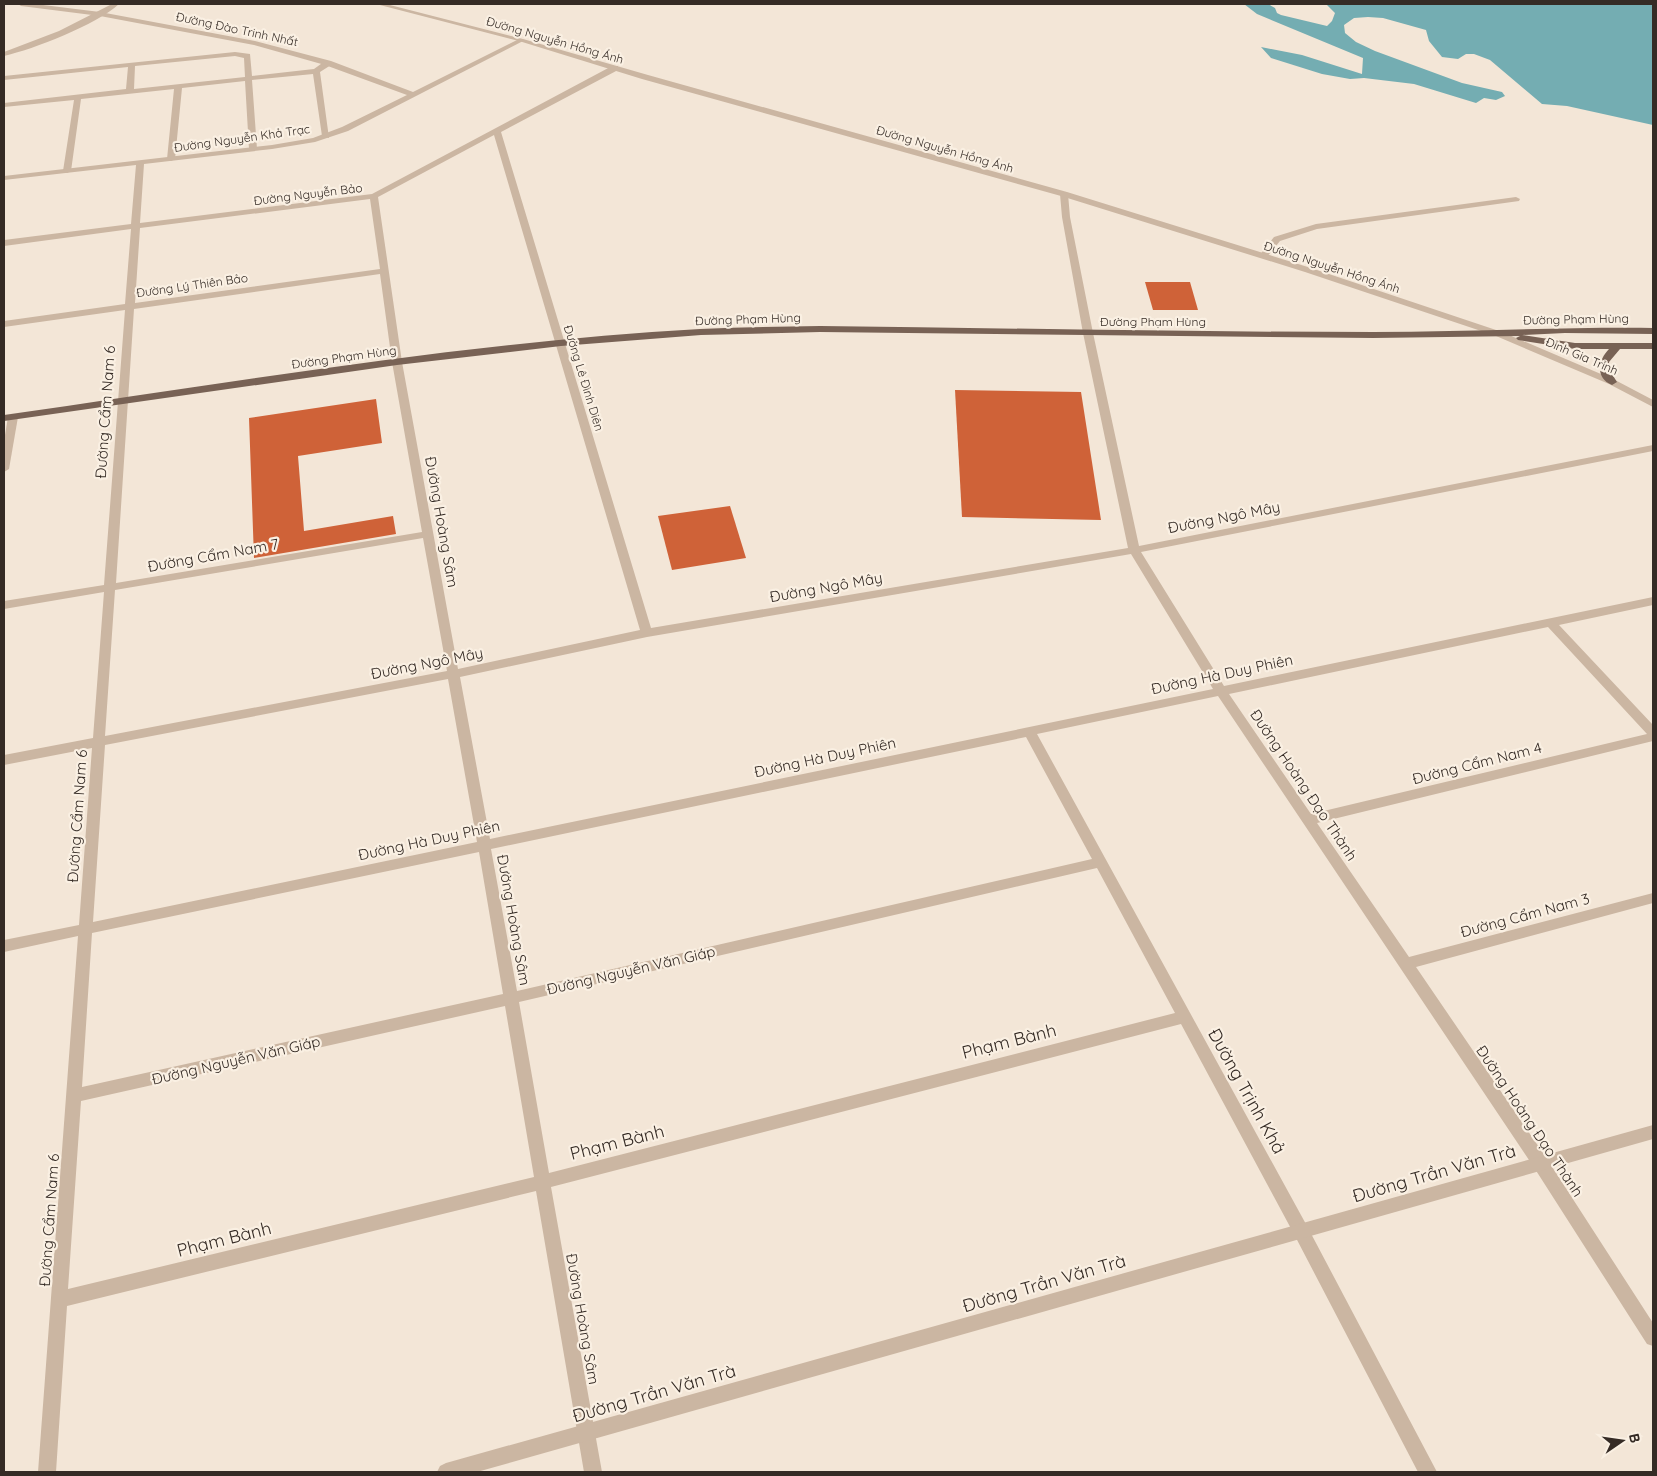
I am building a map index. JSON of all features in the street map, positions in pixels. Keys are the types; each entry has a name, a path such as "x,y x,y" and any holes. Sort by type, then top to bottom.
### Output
{"main road":[{"name":"Đường Phạm Hùng","path":"8,418 397,362 561,343 701,332 762,330 1499,334 1565,330 1653,331"},
{"name":"Đường Phạm Hùng","path":"1499,334 1575,346 1653,346"},
{"path":"1612,382 1603,362 1605,357 1618,346"}],"street":[{"name":"Đường Đào Trinh Nhất","path":"21,4 100,14 255,43 328,62 413,94"},
{"path":"4,54 36,44 100,14 116,4"},
{"name":"Đường Nguyễn Hồng Ánh","path":"379,4 522,40 615,68 1064,194 1263,256 1499,334"},
{"name":"Đường Nguyễn Khả Trạc","path":"4,178 253,149 298,143 326,136 345,129 522,40"},
{"path":"4,78 235,54 247,56 253,149"},
{"path":"4,105 316,71 328,62"},
{"path":"130,91 132,65"},
{"name":"Đường Nguyễn Bảo","path":"4,243 374,196 615,68"},
{"path":"316,71 326,136"},
{"path":"171,159 178,86"},
{"path":"67,171 78,97"},
{"name":"Đường Lê Đình Diên","path":"497,131 647,633"},
{"name":"Đường Cẩm Nam 6","path":"47,1472 140,162"},
{"name":"Đường Hoàng Đạo Thành","path":"1064,194 1066,217 1088,333 1134,550 1221,691 1541,1164 1653,1338"},
{"name":"Đường Hoàng Sâm","path":"374,196 397,362 454,674 593,1472"},
{"path":"1263,256 1277,240 1316,227 1516,198"},
{"name":"Đường Lý Thiên Bảo","path":"4,324 384,271"},
{"name":"Đinh Gia Trinh","path":"1499,334 1612,382 1653,404"},
{"path":"4,469 8,418"},
{"name":"Đường Ngô Mây","path":"4,760 454,674 647,633 1134,550 1653,448"},
{"name":"Đường Cẩm Nam 7","path":"4,605 428,534"},
{"name":"Đường Hà Duy Phiên","path":"4,946 484,844 1653,601"},
{"path":"1550,622 1653,733"},
{"name":"Đường Trịnh Khả","path":"1029,731 1301,1231 1428,1472"},
{"name":"Đường Cẩm Nam 4","path":"1308,820 1653,737"},
{"name":"Đường Nguyễn Văn Giáp","path":"74,1096 511,998 1100,862"},
{"name":"Đường Cẩm Nam 3","path":"1406,964 1653,898"},
{"name":"Phạm Bành","path":"59,1300 543,1182 1184,1017"},
{"name":"Đường Trần Văn Trà","path":"446,1472 1653,1132"}],"water":[{"path":"1244,4 1268,4 1281,15 1327,26 1332,21 1335,13 1326,4 1653,4 1653,125 1567,106 1542,104 1490,60 1474,54 1466,54 1458,59 1442,57 1429,41 1426,30 1383,18 1354,18 1344,25 1345,33 1356,42 1375,51 1462,83 1502,92 1505,96 1496,100 1484,98 1476,103 1414,84 1364,78 1350,79 1322,74 1271,58 1261,47 1302,55 1362,74 1363,58 1257,14"}],"building":[{"path":"1145,282 1190,282 1198,310 1153,310"},
{"path":"955,390 1081,392 1101,520 962,517"},
{"path":"376,399 382,443 298,456 304,531 393,516 396,534 254,558 249,418"},
{"path":"730,506 746,558 672,570 658,516"}]}
